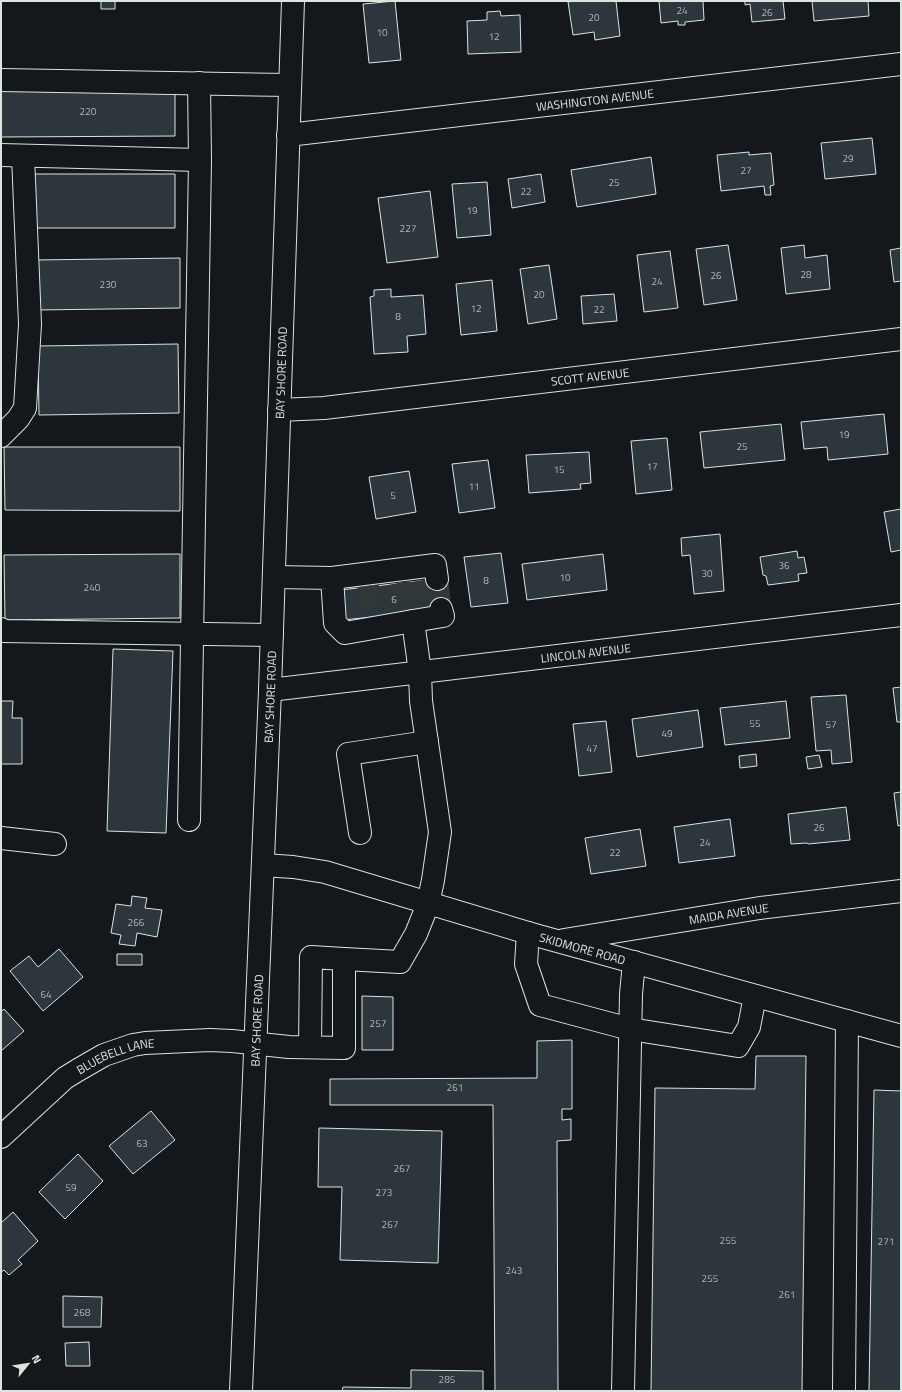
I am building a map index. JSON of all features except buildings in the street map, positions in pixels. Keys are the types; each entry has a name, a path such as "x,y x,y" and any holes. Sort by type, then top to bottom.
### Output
{"street":[{"name":"BAY SHORE ROAD","path":"241,1391 270,690 292,1"},
{"name":"WASHINGTON AVENUE","path":"288,135 901,64"},
{"path":"1,80 290,85"},
{"path":"189,820 200,83"},
{"path":"1,155 200,160"},
{"path":"1,436 18,419 25,408 30,324 23,156"},
{"name":"SCOTT AVENUE","path":"279,410 324,408 901,339"},
{"path":"274,577 396,577"},
{"path":"310,1047 312,957 400,962 416,934 428,904 440,832 427,742 420,672 403,618 345,632 335,623 332,578"},
{"name":"LINCOLN AVENUE","path":"270,690 901,615"},
{"path":"1,629 2,631 272,635"},
{"path":"360,833 348,754 427,742"},
{"path":"1,838 55,844"},
{"name":"SKIDMORE ROAD","path":"263,865 293,867 325,872 528,933 901,1036"},
{"name":"MAIDA AVENUE","path":"557,941 760,908 901,891"},
{"path":"528,933 526,964 540,1004 630,1029 738,1046 749,1027 755,996"},
{"name":"BLUEBELL LANE","path":"1,1137 66,1078 104,1054 144,1043 210,1040 289,1047 344,1048 344,959"},
{"path":"623,1391 630,1029 634,962"},
{"path":"844,1391 847,1022"}],"tunnel":[{"path":"437,579 441,609"},
{"path":"417,581 422,612"},
{"path":"398,583 404,613"},
{"path":"368,586 372,617"}]}
